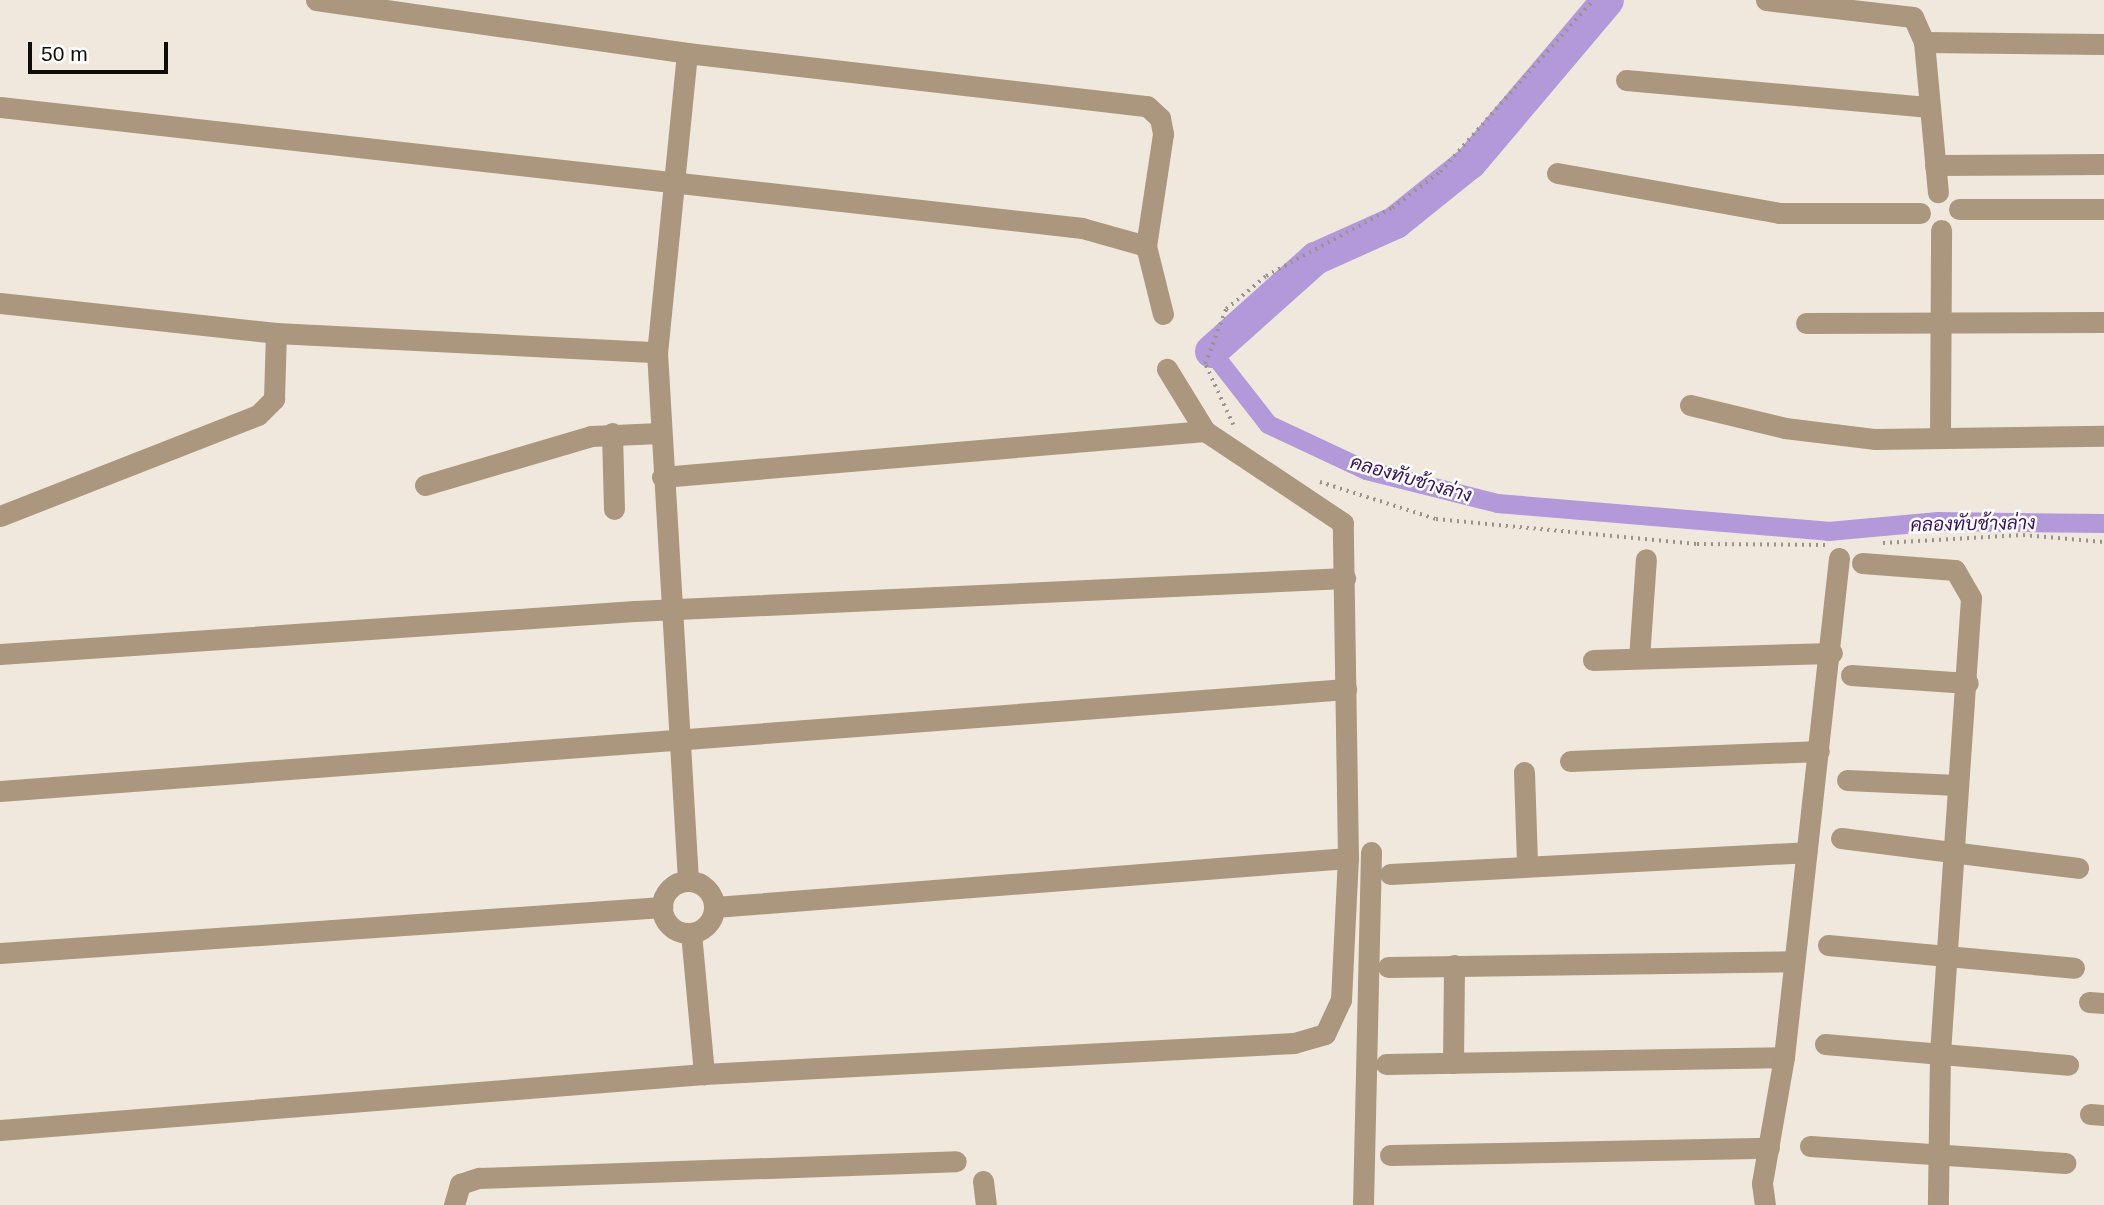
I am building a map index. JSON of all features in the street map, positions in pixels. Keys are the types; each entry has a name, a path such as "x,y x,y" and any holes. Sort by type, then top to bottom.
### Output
{"street":[{"path":"316,0 687,53 1147,106 1160,118 1163,135 1146,246 1163,314"},
{"path":"1766,0 1899,12 1913,17 1924,42 1938,192"},
{"path":"1924,42 2104,44"},
{"path":"687,53 657,352 667,610 681,736 688,880"},
{"path":"1626,80 1930,107"},
{"path":"0,107 1082,228 1146,246"},
{"path":"1935,165 2104,164"},
{"path":"1557,173 1779,213 1920,213"},
{"path":"1938,192 1952,196 1959,209 1954,223 1941,230 1927,226 1920,213 1925,199 1938,192"},
{"path":"1959,209 2104,209"},
{"path":"1940,438 1941,230"},
{"path":"0,303 276,333 657,352"},
{"path":"1806,323 1939,327 2104,323"},
{"path":"0,516 258,415 274,399 276,333"},
{"path":"0,1130 704,1074 1314,1041 1334,1023 1341,1000 1348,858 1346,537 1333,510 1284,486 1205,431 1167,369"},
{"path":"1690,405 1830,435 1940,438 2104,436"},
{"path":"662,477 1205,431"},
{"path":"425,485 612,433 660,433"},
{"path":"612,433 614,509"},
{"path":"1765,1205 1762,1183 1784,1056 1793,961 1832,653 1835,552"},
{"path":"1639,658 1646,559"},
{"path":"1862,564 1955,570 1964,578 1971,598 1968,683 1957,785 1956,854 1940,1053 1942,1158 1938,1205"},
{"path":"0,654 667,610 1345,578"},
{"path":"1592,660 1832,653"},
{"path":"1851,675 1968,683"},
{"path":"0,791 681,736 1346,690"},
{"path":"1570,761 1819,751"},
{"path":"1524,772 1527,863"},
{"path":"1847,780 1957,785"},
{"path":"1841,838 2078,868"},
{"path":"1363,1205 1371,852"},
{"path":"1390,874 1527,863 1806,852"},
{"path":"715,907 1348,858"},
{"path":"662,907 673,886 688,880 704,886 715,907"},
{"path":"662,907 674,929 691,933 705,927 715,907"},
{"path":"0,953 662,907"},
{"path":"691,933 704,1074"},
{"path":"1828,945 2074,968"},
{"path":"1388,967 1793,961"},
{"path":"1452,1063 1454,965"},
{"path":"1825,1044 2068,1065"},
{"path":"1386,1064 1784,1056"},
{"path":"1810,1146 1942,1158 2065,1163"},
{"path":"1390,1155 1769,1147"},
{"path":"454,1205 460,1184 479,1178 956,1161"},
{"path":"983,1181 986,1205"},
{"path":"1748,1205 1762,1183"}],"path":[{"path":"1236,430 1205,364 1226,309 1266,276 1392,208 1440,172 1593,0"},
{"path":"1316,480 1436,519 1697,544 1835,552"},
{"path":"1876,543 2023,535 2104,542"}],"waterway":[{"name":"คลองทับช้างล่าง","path":"1211,351 1315,258 1395,222 1470,162 1607,0"},
{"name":"คลองทับช้างล่าง","path":"1211,351 1268,424 1366,470 1497,503 1828,531 1938,521 2104,523"}]}
